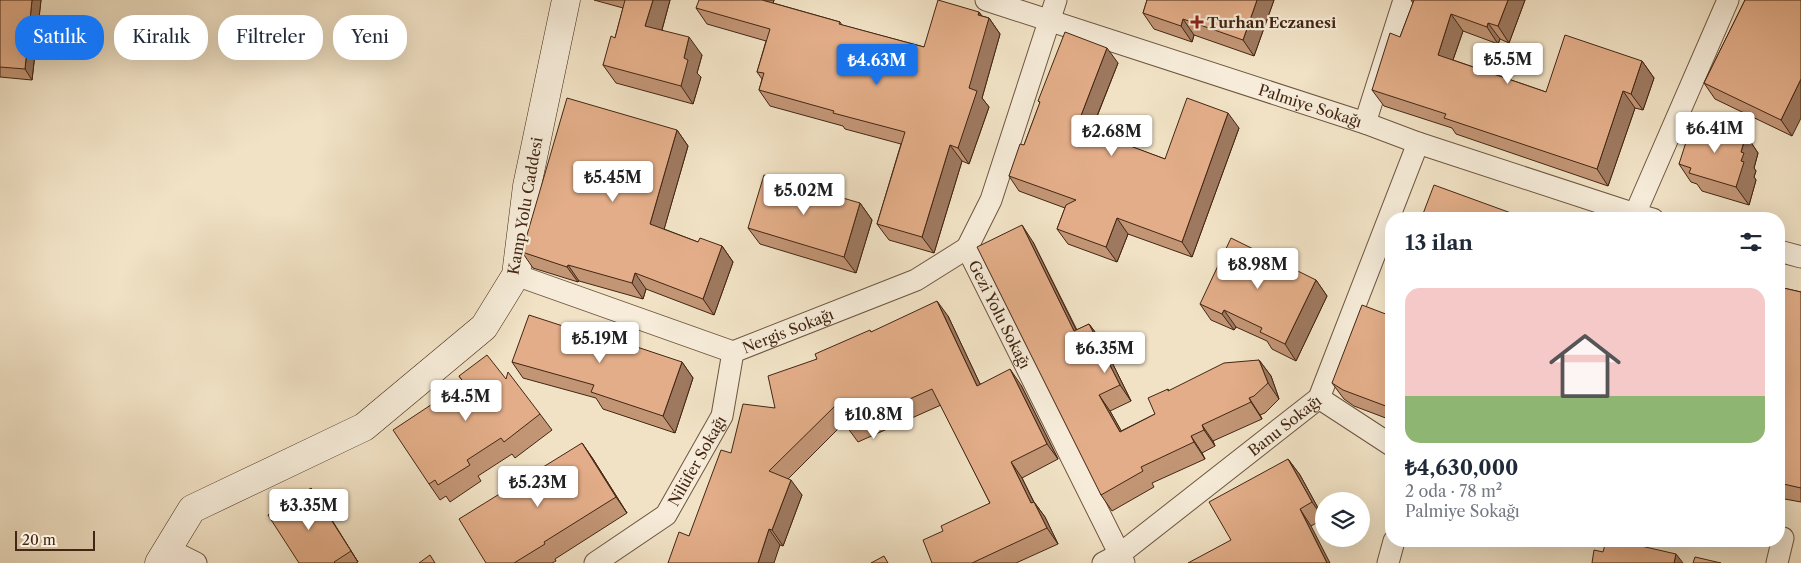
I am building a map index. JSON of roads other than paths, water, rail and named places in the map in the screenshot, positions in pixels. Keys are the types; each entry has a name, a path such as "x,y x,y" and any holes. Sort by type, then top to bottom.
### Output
{"street":[{"name":"Kamp Yolu Caddesi","path":"163,556 192,509 364,427 484,327 516,275 527,186 566,0"},
{"name":"Palmiye Sokağı","path":"986,0 1632,212"},
{"name":"Gezi Yolu Sokağı","path":"1056,0 991,200 967,248 1116,560"},
{"path":"1365,123 1404,0"},
{"path":"1646,212 1728,0"},
{"name":"Banu Sokağı","path":"1391,212 1418,143"},
{"name":"Banu Sokağı","path":"1116,560 1319,398 1385,228"},
{"name":"Nergis Sokağı","path":"516,275 733,352 916,280 967,248"},
{"path":"1785,253 1801,257"},
{"name":"Nilüfer Sokağı","path":"595,563 666,515 722,416 733,352"},
{"path":"1319,398 1385,441"},
{"path":"1388,563 1392,547"},
{"path":"1777,563 1784,547"},
{"path":"163,556 196,563"}],"place":[{"name":"Turhan Eczanesi","path":"1197,22"}]}
